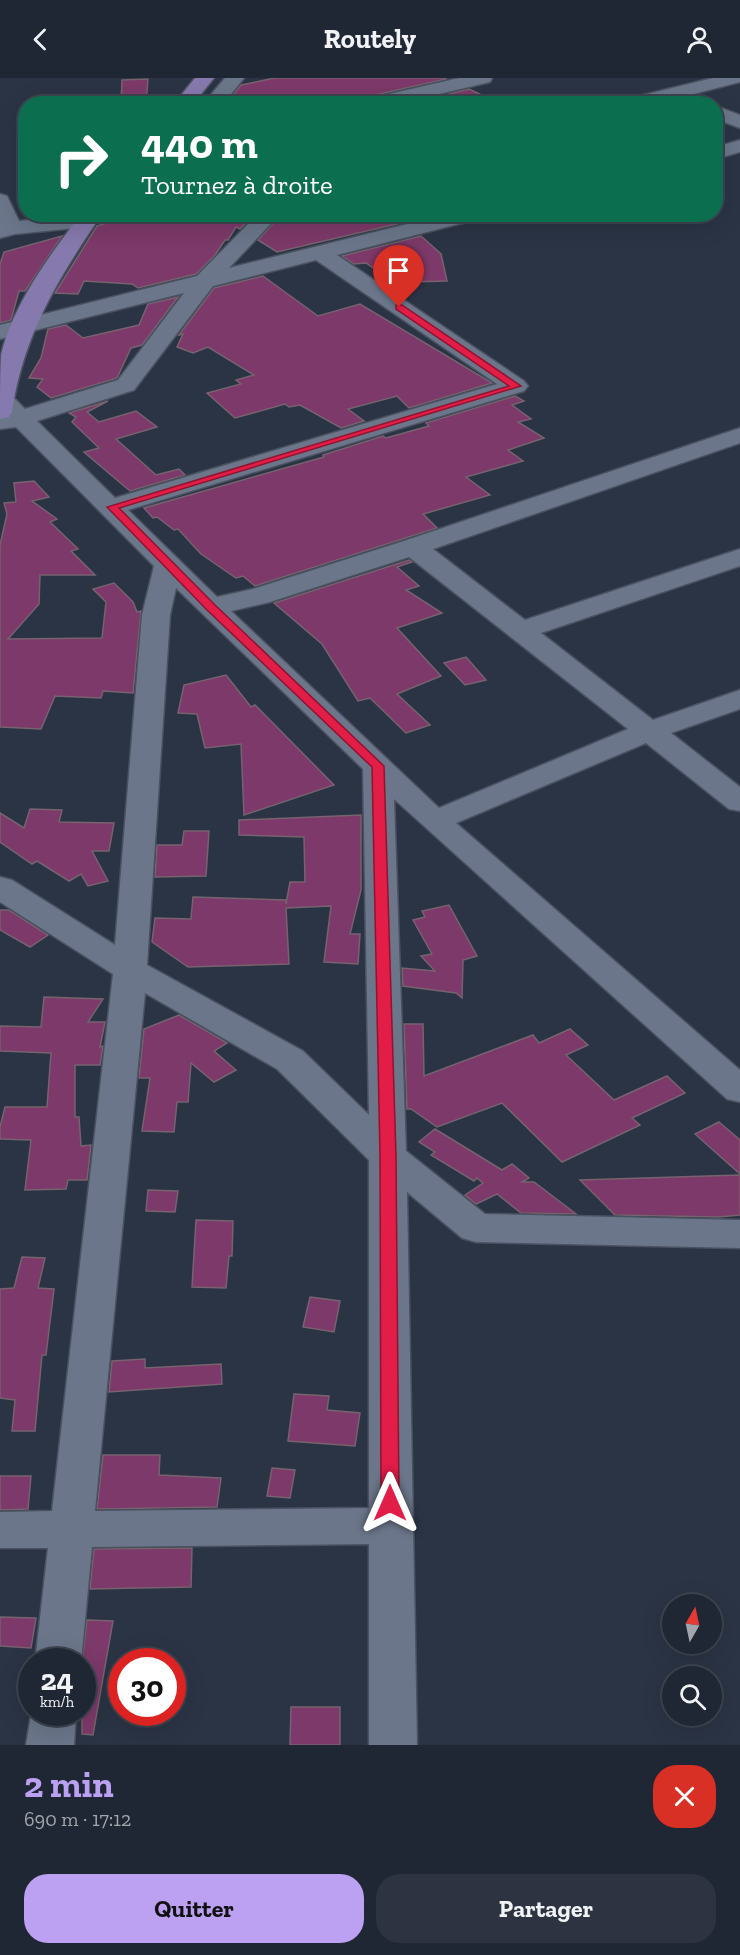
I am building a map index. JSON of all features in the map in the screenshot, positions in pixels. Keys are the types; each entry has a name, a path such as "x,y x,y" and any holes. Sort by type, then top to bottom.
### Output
{"main road":[{"path":"190,96 203,81"},
{"path":"6,413 22,326 87,222"}],"street":[{"path":"203,81 228,78"},
{"path":"219,96 235,78"},
{"path":"405,96 483,78"},
{"path":"662,96 735,78"},
{"path":"644,82 675,96"},
{"path":"723,115 740,122"},
{"path":"723,151 740,146"},
{"path":"0,200 6,230 61,222"},
{"path":"6,413 126,385 202,284 262,222"},
{"path":"0,332 202,284 444,222"},
{"path":"112,507 516,386 321,254"},
{"path":"6,413 112,507 211,607 435,821 740,1090"},
{"path":"211,607 260,596 413,547 740,435"},
{"path":"413,547 740,802"},
{"path":"521,631 740,557"},
{"path":"59,1648 130,970 156,615 168,563"},
{"path":"435,821 649,731 740,699"},
{"path":"378,766 388,1156 393,1745"},
{"path":"0,887 130,970 291,1060 388,1156 476,1228 740,1234"},
{"path":"0,1530 391,1526"},
{"path":"50,1745 52,1726"}],"building":[{"path":"275,78 446,79 371,96 232,96 241,85"},
{"path":"148,79 147,96 121,96 122,80"},
{"path":"469,89 483,96 441,96"},
{"path":"110,222 247,222 240,229 236,227 228,240 225,240 215,255 196,274 138,288 132,284 84,281 78,294 55,293 97,226"},
{"path":"275,222 405,222 277,252 258,240"},
{"path":"62,236 25,291 19,291 11,320 0,323 0,264 4,252"},
{"path":"421,236 441,254 447,281 409,282 406,270 383,275 366,263 354,264 342,256"},
{"path":"263,276 318,316 360,304 492,383 409,408 397,396 348,409 364,421 341,428 300,405 289,407 285,404 235,418 207,393 241,384 236,380 254,375 208,347 193,353 177,347 183,334 179,335 214,288"},
{"path":"178,297 142,345 131,348 117,378 51,398 37,387 43,379 29,378 41,358 48,329 66,325 83,338 139,325 148,304"},
{"path":"515,396 524,401 512,405 531,419 518,422 544,438 508,450 523,461 466,477 490,495 423,514 437,528 255,586 243,576 236,578 201,554 178,529 174,530 157,517 153,518 144,508 324,457 323,455 383,436 386,438 429,426 426,423"},
{"path":"108,401 87,412 99,422 136,411 157,427 116,439 156,475 179,469 185,475 130,491 84,452 99,448 72,422 76,417 69,413"},
{"path":"34,481 49,497 32,501 57,519 50,522 78,549 71,551 95,575 40,575 39,604 8,639 102,638 106,602 93,589 114,583 133,602 137,612 141,611 133,693 103,691 101,698 55,696 41,729 0,727 0,545 7,514 4,503 16,502 14,483"},
{"path":"409,560 412,562 397,567 419,586 406,590 442,613 397,628 441,676 397,694 430,725 406,733 370,698 358,701 322,644 274,603"},
{"path":"466,657 486,680 465,685 444,663"},
{"path":"226,675 251,707 255,705 334,785 244,815 241,744 205,748 197,714 178,713 184,685"},
{"path":"30,809 62,810 59,822 114,823 109,851 92,851 108,881 88,886 81,874 69,881 37,861 32,864 0,842 0,813 24,828"},
{"path":"361,815 361,890 350,934 360,934 358,964 324,962 331,906 286,908 289,964 188,967 152,942 155,918 191,919 193,897 286,900 286,904 290,882 305,882 304,837 239,835 239,820"},
{"path":"184,831 209,831 206,876 155,877 157,845 182,845"},
{"path":"449,905 477,956 463,960 462,998 456,993 403,986 402,968 435,971 421,956 432,954 413,920 425,917 422,911"},
{"path":"0,910 9,910 48,935 30,947 0,930"},
{"path":"44,997 103,999 88,1022 105,1022 100,1047 103,1046 100,1065 75,1065 75,1117 79,1117 81,1146 91,1145 87,1180 68,1180 66,1189 25,1190 31,1140 0,1139 0,1127 5,1107 47,1107 51,1053 0,1051 0,1026 41,1027"},
{"path":"179,1015 227,1043 214,1051 236,1070 214,1082 191,1063 188,1102 177,1102 174,1132 142,1131 150,1078 139,1078 144,1029"},
{"path":"404,1024 423,1024 424,1076 533,1035 539,1043 570,1029 588,1045 566,1055 614,1100 667,1076 685,1093 632,1118 640,1125 562,1162 502,1103 437,1127 411,1109 407,1109"},
{"path":"719,1122 740,1140 740,1174 695,1134"},
{"path":"435,1129 502,1170 512,1164 529,1178 522,1182 534,1182 576,1214 521,1213 497,1194 476,1204 465,1195 483,1183 477,1178 474,1181 431,1155 435,1152 419,1142"},
{"path":"740,1175 740,1215 719,1217 615,1215 580,1180"},
{"path":"148,1190 178,1191 175,1212 146,1211"},
{"path":"196,1220 233,1221 232,1256 229,1256 226,1288 192,1287"},
{"path":"22,1257 45,1258 38,1288 54,1289 46,1355 42,1355 35,1431 12,1431 15,1400 0,1398 0,1289 14,1288"},
{"path":"310,1297 340,1301 334,1332 303,1327"},
{"path":"145,1359 145,1368 221,1364 222,1384 109,1392 112,1361"},
{"path":"294,1394 329,1396 327,1410 360,1413 355,1446 288,1441"},
{"path":"103,1455 160,1455 159,1475 221,1478 217,1507 97,1509"},
{"path":"272,1468 295,1470 290,1498 267,1496"},
{"path":"0,1476 31,1476 28,1509 0,1510"},
{"path":"192,1548 191,1587 90,1589 94,1549"},
{"path":"0,1617 36,1618 31,1648 0,1646"},
{"path":"87,1620 113,1621 96,1718 96,1648 84,1648"},
{"path":"291,1707 340,1707 340,1745 290,1745"},
{"path":"82,1726 95,1726 93,1735 82,1734"}],"route":[{"path":"390,1503 388,1156 378,766 211,607 112,507 516,386 399,307"}]}
